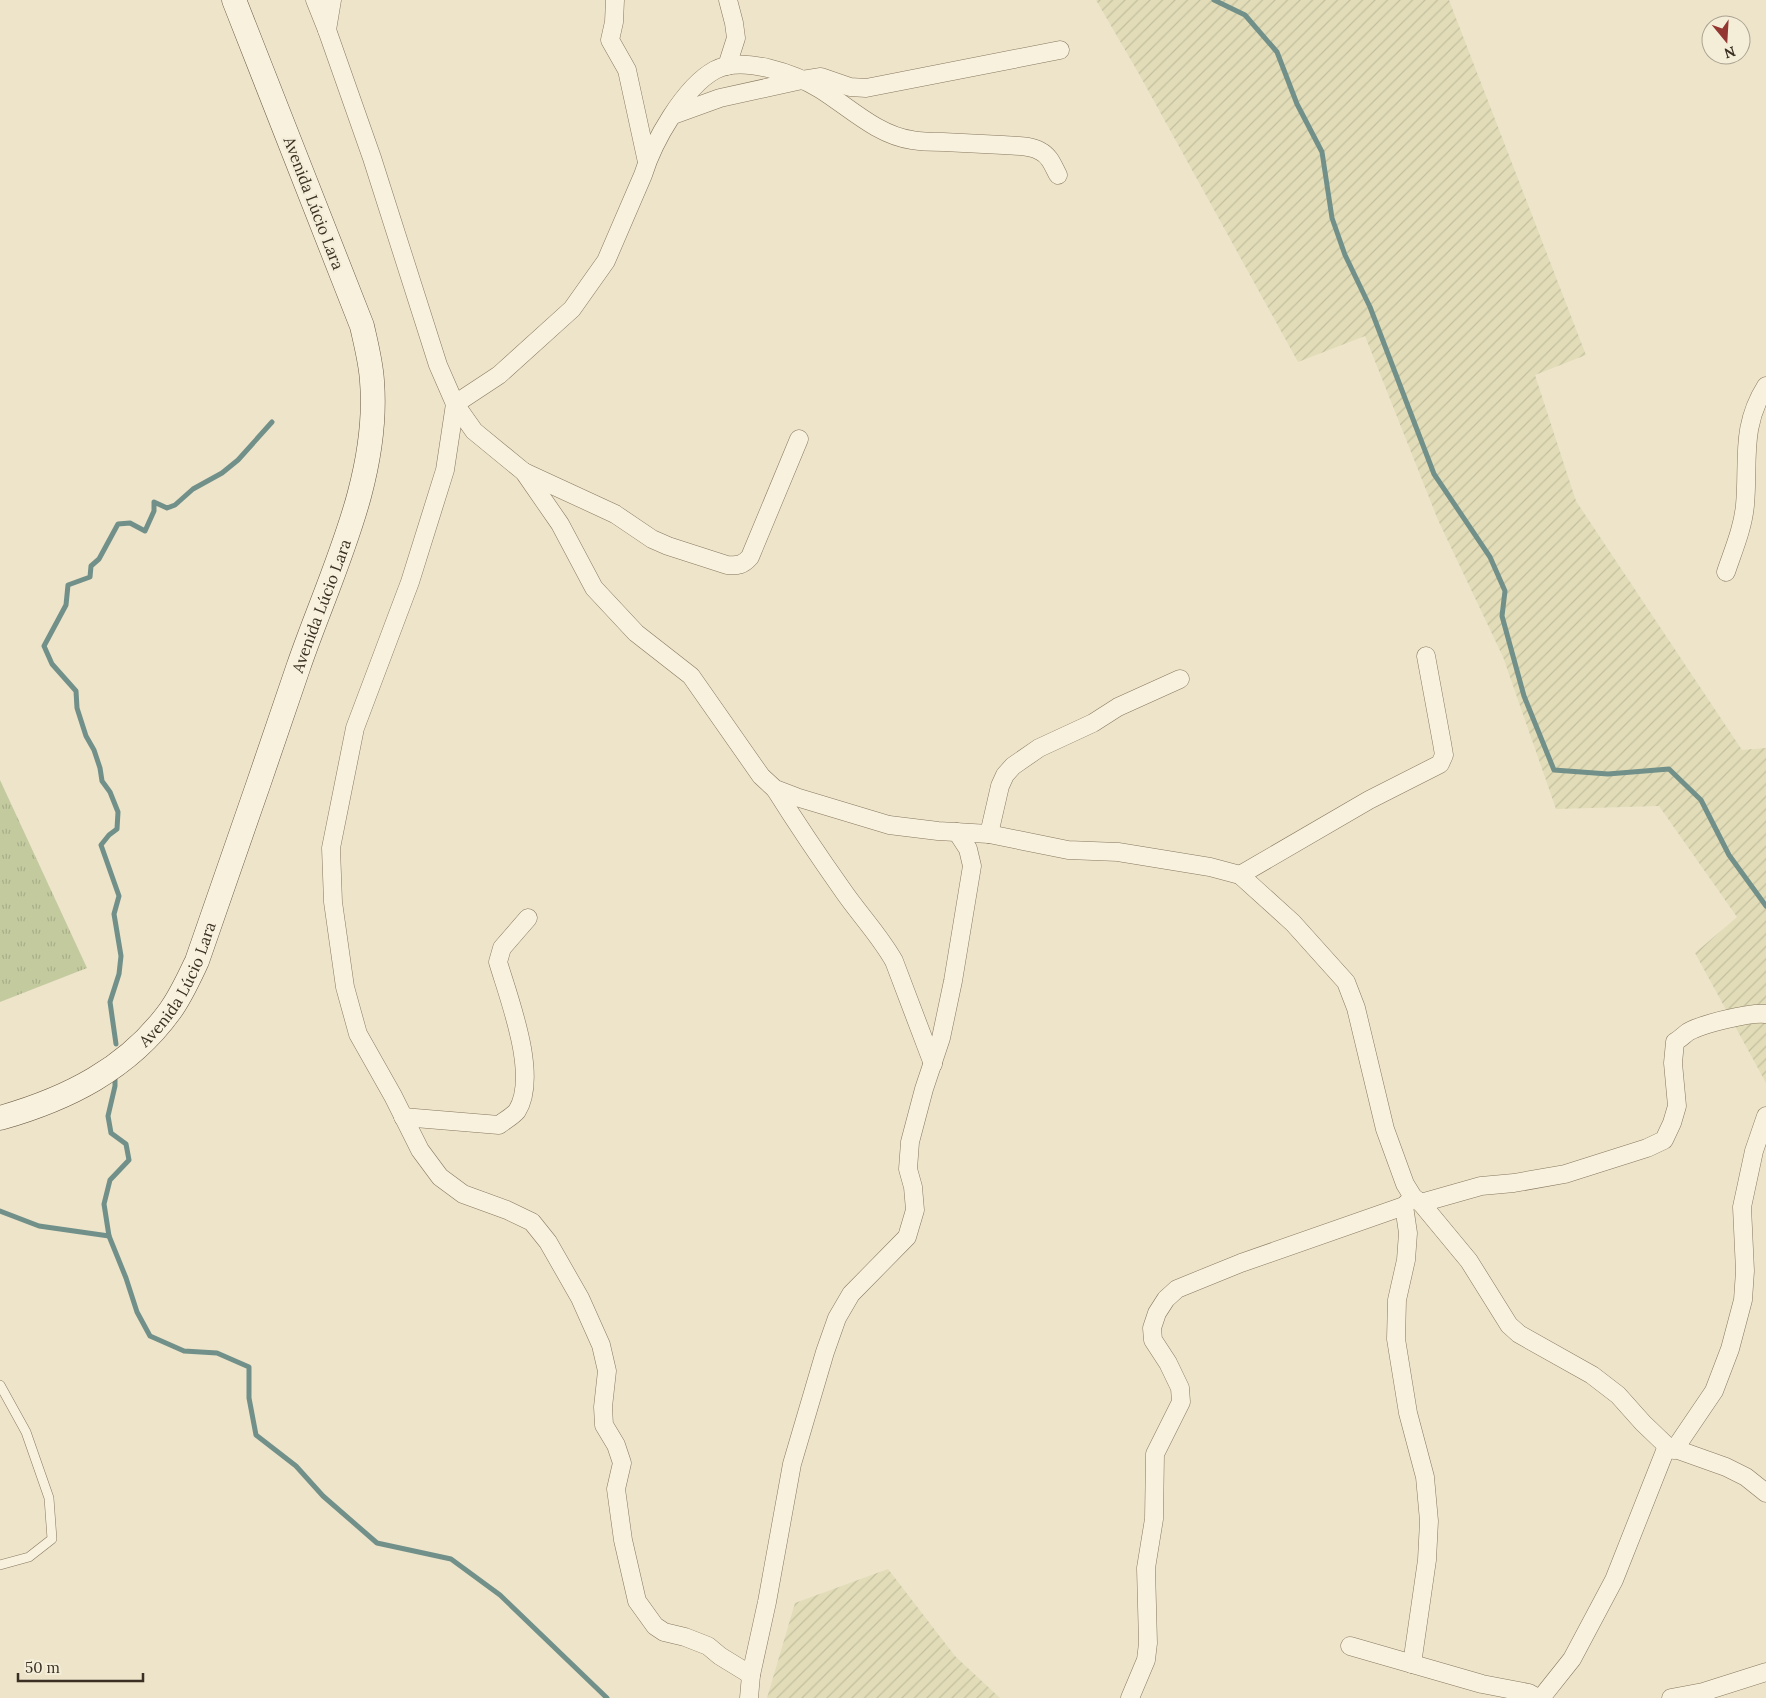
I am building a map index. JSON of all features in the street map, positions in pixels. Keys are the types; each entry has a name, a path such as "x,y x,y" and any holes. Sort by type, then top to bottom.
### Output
{"main road":[{"name":"Avenida Lúcio Lara","path":"0,1118 46,1104 80,1089 106,1072 131,1054 152,1032 170,1011 186,985 197,961 304,650 341,551 356,507 366,468 372,424 372,383 362,326 234,0"}],"street":[{"path":"315,0 372,158 438,365 454,404 474,431 524,472 615,514 652,539 727,565 737,566 744,564 750,556 799,439"},
{"path":"327,30 332,0"},
{"path":"615,0 614,22 610,40 626,70 647,162"},
{"path":"727,66 736,38 728,0"},
{"path":"672,116 720,98 802,80 821,77 850,87 866,88 1060,50"},
{"path":"751,1675 720,1656 708,1646 685,1637 664,1632 655,1626 636,1601 623,1540 616,1489 622,1463 616,1445 604,1426 603,1407 608,1371 602,1345 580,1298 548,1242 532,1222 507,1210 463,1194 440,1177 420,1150 358,1034 345,987 333,902 331,848 355,728 410,582 445,470 454,404 498,375 572,309 606,261 647,162 666,124 693,88 715,70 740,64 774,69 819,88 874,126 894,136 912,140 1018,146 1040,150 1048,157 1058,175"},
{"path":"1726,572 1745,506 1749,425 1758,400 1766,386"},
{"path":"524,472 560,524 594,588 636,633 691,676 747,758 761,776 775,789 819,856 891,955 933,1064"},
{"path":"1240,875 1368,800 1440,764 1444,756 1426,656"},
{"path":"989,834 1000,786 1005,775 1013,766 1040,748 1093,723 1118,707 1180,679"},
{"path":"775,789 889,825 989,834 1068,850 1118,852 1210,867 1240,875 1293,923 1346,982 1356,1008 1385,1129 1413,1202 1469,1261 1509,1325 1519,1334 1592,1375 1618,1395 1643,1423 1671,1448 1726,1467 1746,1477 1766,1493"},
{"path":"749,1698 751,1675 767,1602 792,1464 825,1352 837,1318 851,1294 907,1237 915,1210 913,1186 908,1168 910,1142 924,1089 933,1064 954,980 972,866 968,849 956,832"},
{"path":"403,1117 499,1125 516,1111 525,1089 523,1049 498,962 502,948 528,918"},
{"path":"1130,1698 1146,1660 1148,1643 1146,1568 1154,1519 1155,1454 1181,1402 1180,1388 1168,1362 1153,1340 1152,1328 1157,1313 1166,1299 1177,1289 1413,1202 1481,1186 1514,1183 1565,1174 1648,1148 1664,1140 1677,1106 1673,1063 1675,1042 1689,1032 1729,1019 1757,1013 1766,1014"},
{"path":"1350,1646 1482,1684 1530,1693 1539,1698 1572,1659 1614,1580 1671,1448 1714,1391 1730,1349 1743,1300 1745,1271 1742,1207 1754,1152 1766,1116"},
{"path":"1412,1664 1427,1560 1429,1521 1425,1477 1408,1413 1396,1338 1398,1300 1406,1260 1413,1202"},
{"path":"1671,1698 1703,1692 1766,1672"}],"lane":[{"path":"0,1384 26,1432 49,1498 52,1539 29,1557 0,1565"}],"shaded area":[{"path":"1096,0 1449,0 1586,355 1535,375 1576,501 1742,750 1766,748 1766,1083 1695,953 1737,917 1659,806 1556,809 1503,657 1438,520 1365,336 1298,362"},
{"path":"888,1569 955,1656 1000,1698 767,1698 795,1603"}],"green space":[{"path":"0,780 87,968 0,1002"}],"waterway":[{"path":"1214,0 1245,15 1277,52 1297,104 1322,152 1332,218 1345,255 1370,307 1434,474 1490,557 1505,591 1502,616 1524,696 1554,770 1608,774 1669,769 1701,800 1729,855 1766,906"},
{"path":"116,1044 110,1002 119,974 121,956 114,914 119,896 101,845 117,829 118,812 110,792 102,781 94,750 86,736 77,708 76,691 52,664 44,646 66,605 68,585 90,577 91,566 99,559 118,524 130,523 145,531 154,511 154,502 167,508 175,505 193,489 222,473 238,460 272,422"},
{"path":"115,1075 115,1086 108,1116 111,1133 126,1144 129,1160 110,1180 104,1204 109,1236 137,1312 150,1336 184,1351 217,1353 249,1367 249,1398 256,1435 296,1466 323,1496 377,1543 451,1559 500,1595 607,1698"},
{"path":"0,1211 39,1226 109,1236"}]}
